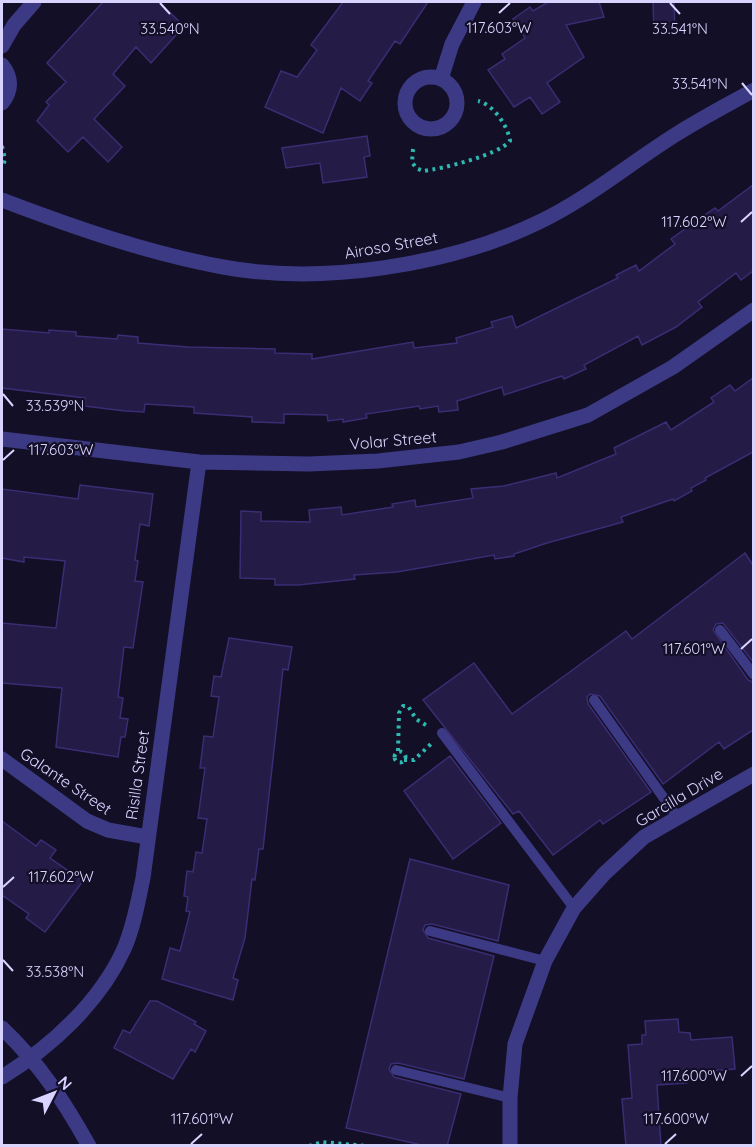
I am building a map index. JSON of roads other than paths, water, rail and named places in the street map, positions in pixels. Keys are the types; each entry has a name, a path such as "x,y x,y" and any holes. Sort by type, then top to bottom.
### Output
{"street":[{"path":"2,46 33,2"},
{"path":"441,79 454,38 474,2"},
{"path":"2,65 10,83 8,94 2,103"},
{"name":"Airoso Street","path":"2,200 107,236 224,267 300,273 342,272 399,264 477,245 537,223 579,199 676,134 753,90"},
{"name":"Volar Street","path":"2,439 199,462 309,464 378,461 459,452 502,442 588,415 673,367 753,310"},
{"name":"Risilla Street","path":"2,1077 33,1058 70,1023 112,972 134,919 143,878 199,462"},
{"name":"Galante Street","path":"2,759 87,821 108,830 147,837"},
{"name":"Garcilla Drive","path":"510,1146 510,1098 515,1044 544,961 574,908 604,874 644,837 753,774"},
{"path":"2,1028 33,1058 68,1108 89,1146"}],"lane":[{"path":"720,630 753,675"},
{"path":"594,700 678,818"},
{"path":"442,733 574,908"},
{"path":"430,932 544,961"},
{"path":"396,1070 510,1098"}]}
